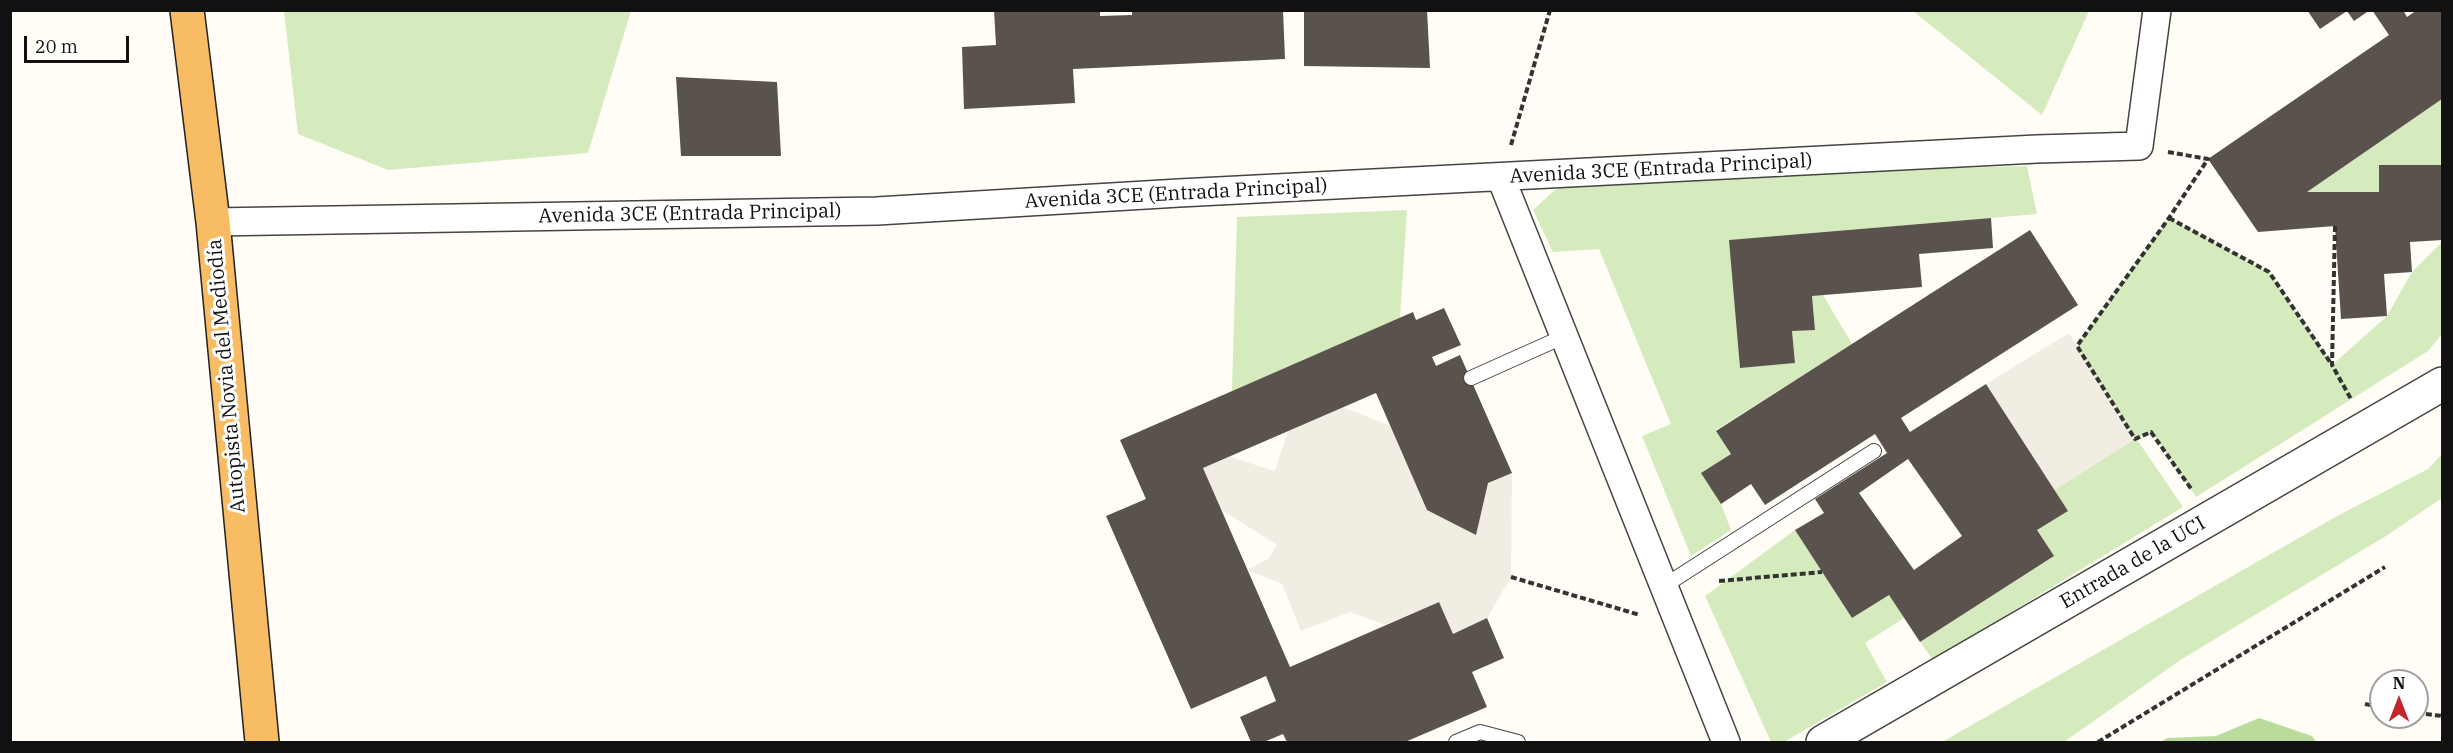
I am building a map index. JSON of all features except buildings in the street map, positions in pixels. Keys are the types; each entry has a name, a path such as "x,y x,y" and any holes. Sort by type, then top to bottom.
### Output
{"highway":[{"name":"Autopista Novia del Mediodía","path":"188,10 213,222 262,742"}],"street":[{"path":"2139,146 2157,10"},
{"name":"Avenida 3CE (Entrada Principal)","path":"213,222 877,211 1179,193 2037,149 2139,146"},
{"path":"1501,178 1726,742"},
{"name":"Entrada de la UCI","path":"1823,742 2442,384"}],"lane":[{"path":"1471,378 1565,336"},
{"path":"1664,586 1874,451"},
{"path":"1456,742 1480,732 1518,742"}],"path":[{"path":"1501,178 1550,10"},
{"path":"2139,146 2208,159 2169,218 2077,346 2135,439 2151,432 2210,519"},
{"path":"2169,218 2269,272 2332,365 2351,399 2375,422"},
{"path":"2332,365 2335,226"},
{"path":"2098,742 2385,567"},
{"path":"1664,586 1822,572"},
{"path":"1511,577 1681,627"},
{"path":"2365,704 2369,705"}],"green space":[{"path":"284,10 631,11 588,153 388,170 298,134"},
{"path":"1913,11 2089,11 2042,115"},
{"path":"2442,99 2442,165 2379,165 2379,192 2307,192"},
{"path":"2027,166 2037,214 1730,240 1740,368 1795,363 1792,331 1815,329 1812,296 1823,295 1852,344 1716,430 1731,454 1702,473 1721,504 1731,530 1691,556 1642,436 1671,424 1599,249 1553,252 1533,210 1568,178"},
{"path":"1407,210 1400,318 1232,391 1237,217"},
{"path":"2169,218 2269,272 2332,365 2387,316 2412,272 2442,242 2442,334 2428,351 2196,497 2152,432 2136,438 2183,507 1933,660 1920,642 2053,557 2037,530 2067,511 2054,490 2135,439 2077,346"},
{"path":"2442,454 2442,498 2386,536 2182,659 2064,742 1942,742 2339,515 2428,469"},
{"path":"1795,530 1852,618 1889,595 1904,618 1865,643 1887,682 1784,742 1771,742 1705,596"},
{"path":"2259,718 2312,736 2316,742 2161,742 2167,738 2216,736"}],"shaded area":[{"path":"2069,333 2135,439 2054,490 1986,384"},
{"path":"1342,407 1391,426 1488,483 1512,473 1511,577 1487,618 1453,634 1439,602 1385,625 1350,612 1301,631 1282,584 1247,570 1268,559 1277,545 1220,509 1203,468 1230,457 1275,471 1288,431"}]}
